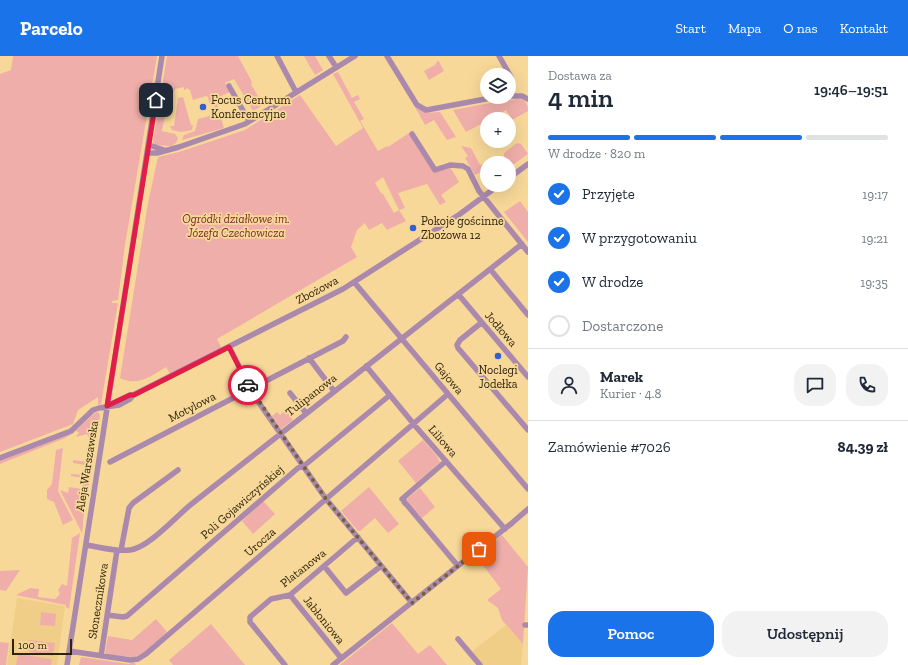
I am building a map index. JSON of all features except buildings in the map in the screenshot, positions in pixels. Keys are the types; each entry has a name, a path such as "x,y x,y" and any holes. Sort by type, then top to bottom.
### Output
{"street":[{"name":"Aleja Warszawska","path":"67,665 162,56"},
{"path":"277,56 296,92"},
{"path":"329,56 336,67"},
{"path":"147,153 158,153 235,128 249,121 355,56"},
{"path":"387,56 412,98 421,108 426,110 480,100"},
{"path":"498,56 506,68"},
{"path":"229,86 249,121"},
{"path":"516,96 528,98"},
{"path":"412,134 435,170 446,165 458,165 466,168 470,172 479,192 528,252"},
{"path":"149,145 166,150"},
{"path":"516,173 528,164"},
{"name":"Zbożowa","path":"0,458 71,431 93,410 107,406 130,395 134,395 328,297 354,282 490,192"},
{"name":"Tulipanowa","path":"86,545 128,551 137,548 152,539 187,508 306,413 522,244"},
{"path":"490,269 528,315"},
{"name":"Gajowa","path":"354,282 528,489"},
{"name":"Jodłowa","path":"458,294 528,377"},
{"path":"481,323 460,340 457,345 458,348 528,430"},
{"name":"Motylowa","path":"110,462 343,341 346,337"},
{"path":"229,347 250,389 326,499 412,603"},
{"path":"309,358 334,391"},
{"name":"Liliowa","path":"366,366 505,529"},
{"path":"290,392 306,413"},
{"name":"Urocza","path":"69,651 130,660 138,659 150,652 448,394"},
{"name":"Poli Gojawiczyńskiej","path":"107,616 123,618 127,616 298,468 303,466 390,395"},
{"path":"446,461 403,499 458,566"},
{"name":"Słonecznikowa","path":"101,656 119,550 129,508 133,503 178,470"},
{"path":"333,665 505,529 528,509"},
{"path":"512,523 528,514"},
{"name":"Platanowa","path":"285,665 250,622 250,617 271,599 290,595 358,537"},
{"path":"324,566 346,593 381,566"},
{"name":"Jabłoniowa","path":"290,595 341,658"},
{"path":"458,639 480,665"}],"shaded area":[{"path":"17,598 65,606 57,665 7,665"},
{"path":"506,625 523,644 521,665 481,665 471,652"}],"green space":[{"path":"13,56 157,56 125,245 118,300 112,301 112,303 118,303 101,404 98,405 98,397 78,410 73,424 0,452 0,74 11,70"},
{"path":"167,56 238,56 263,105 253,111 234,79 225,83 230,92 214,99 217,104 224,128 182,140 184,135 195,131 198,119 217,114 214,105 210,105 208,97 206,96 193,100 190,90 187,88 185,90 184,87 175,89 167,105 162,131 175,134 178,138 176,143 171,146 155,145 153,142"},
{"path":"304,56 315,56 323,70 315,75"},
{"path":"438,60 444,71 429,80 424,71 435,65"},
{"name":"Ogródki działkowe im. Józefa Czechowicza","path":"338,72 352,98 358,95 360,99 354,102 364,119 360,121 378,151 387,146 388,147 409,133 434,172 450,167 459,182 441,195 446,202 440,205 427,184 398,193 405,208 399,210 406,221 387,230 382,223 369,230 365,223 357,230 351,247 357,257 217,339 222,349 170,374 166,367 150,377 139,381 120,378 148,203 158,157 179,152 245,130 300,95 336,146 363,128 333,74","holes":["383,177 399,210 394,213 375,183"]},
{"path":"183,97 191,125 193,125 192,130 181,132 172,130 170,126 174,126 178,98"},
{"path":"516,99 526,102 528,111 516,118 516,112 507,112 506,110 503,112 480,112 480,125 466,132 453,110 485,104 516,104"},
{"path":"415,107 427,112 440,112 456,137 447,140 434,120 425,125"},
{"path":"516,144 521,144 528,154 516,163 516,156 504,156 504,153 510,148 516,148"},
{"path":"461,146 471,148 480,165 480,172 475,175 465,158 468,156"},
{"path":"520,201 528,212 528,242 504,212"},
{"path":"283,407 293,420 281,429 272,416 277,412 280,415 285,411"},
{"path":"96,412 99,413 100,416 82,533 60,490 68,493 69,487 82,489 83,478 71,476 71,474 84,475 85,465 73,463 73,460 86,462 89,438 87,434 76,437 79,432 75,431"},
{"path":"74,430 74,433 65,438 0,464 0,458"},
{"path":"423,440 440,462 416,483 398,461"},
{"path":"63,448 58,491 73,520 63,525 54,502 47,499 47,490 52,484 56,450"},
{"path":"369,487 399,524 388,533 375,518 360,531 358,531 341,511"},
{"path":"420,488 435,507 422,518 407,501 408,498"},
{"path":"263,501 275,514 253,534 242,521"},
{"path":"80,533 69,609 66,605 16,595 30,588 39,589 38,597 55,599 60,594 58,590 62,584 67,586 72,538"},
{"path":"502,535 528,567 523,644 502,620 498,608 487,600 501,589 476,556"},
{"path":"20,570 6,591 0,590 0,571"},
{"path":"41,612 56,614 55,626 40,625"},
{"path":"156,619 167,632 146,651 130,657 105,653 108,636 132,640"},
{"path":"392,623 418,654 430,645 447,665 340,665"},
{"path":"211,624 245,665 173,665 169,660"},
{"path":"30,640 55,643 53,656 29,652"},
{"path":"0,642 9,643 6,665 0,665"},
{"path":"18,654 52,659 51,665 16,665"},
{"path":"81,657 129,664 134,662 136,665 79,665"}],"way so far":[{"path":"248,385 326,499 412,603 479,549"}],"place":[{"name":"Focus Centrum Konferencyjne","path":"203,107"},
{"name":"Pokoje gościnne Zbożowa 12","path":"413,228"},
{"name":"Noclegi Jodełka","path":"498,356"}],"route":[{"path":"156,100 107,406 119,399 134,395 229,347 248,385"}]}
